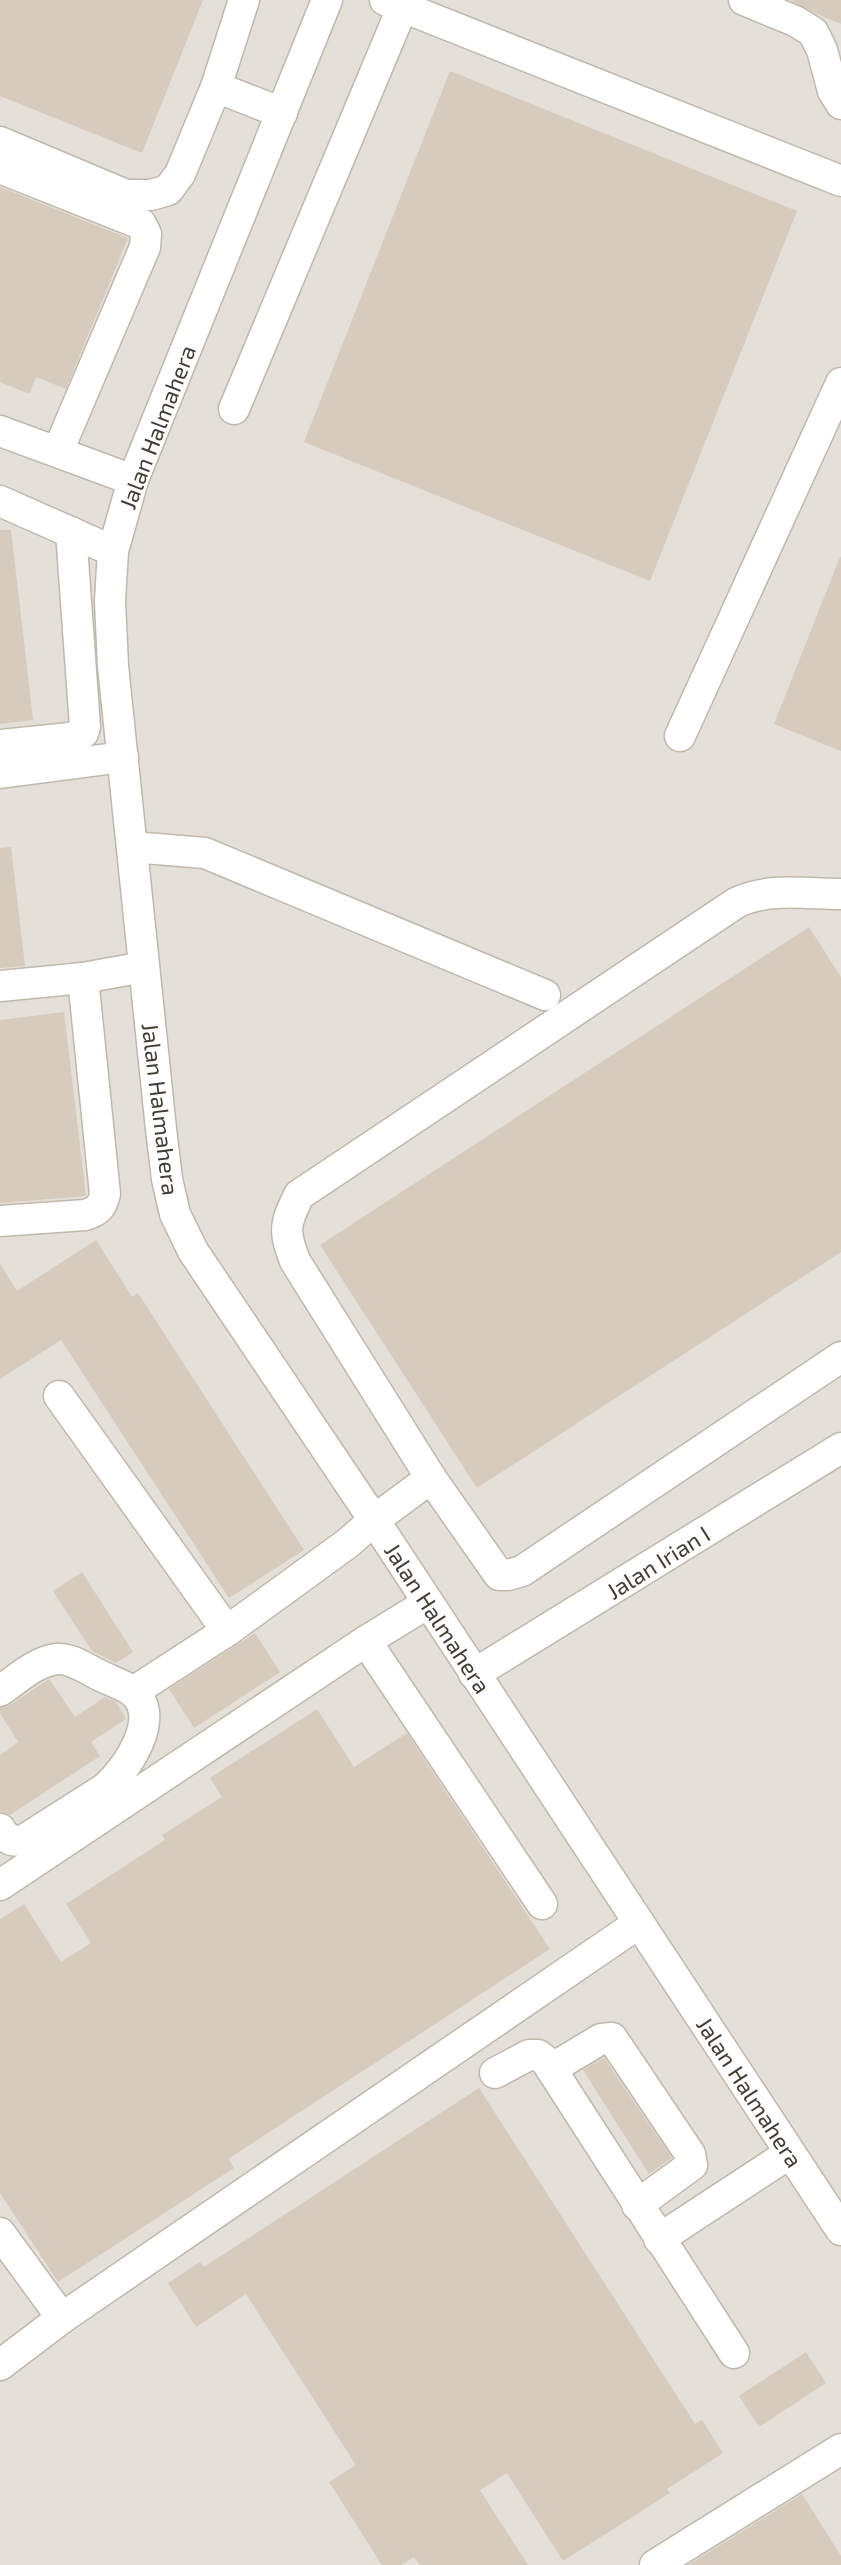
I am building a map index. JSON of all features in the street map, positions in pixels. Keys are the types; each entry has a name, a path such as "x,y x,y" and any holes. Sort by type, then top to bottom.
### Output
{"street":[{"path":"0,142 126,195 151,195 168,190 180,174 216,87 244,0"},
{"name":"Jalan Halmahera","path":"327,0 132,480 113,551 110,601 113,666 161,1129 167,1179 175,1214 193,1251 374,1520 841,2230"},
{"path":"744,0 796,21 813,32 822,50 833,91 841,104"},
{"path":"234,409 394,3 841,180"},
{"path":"216,87 282,113"},
{"path":"0,168 141,224 146,234 145,247 58,452"},
{"path":"680,736 841,383"},
{"path":"0,430 132,480"},
{"path":"0,501 113,551"},
{"path":"0,745 70,738 83,733 85,727 71,532"},
{"path":"0,773 123,757"},
{"path":"132,847 205,853 545,995"},
{"path":"841,894 768,892 736,903 299,1195 288,1218 286,1238 295,1261 431,1478 499,1575 508,1576 522,1571 841,1357"},
{"path":"0,986 83,978 144,967"},
{"path":"0,1221 85,1215 97,1211 103,1203 105,1194 83,978"},
{"path":"59,1396 227,1631"},
{"name":"Jalan Irian I","path":"474,1675 841,1448"},
{"path":"134,1692 227,1631 348,1543 431,1478"},
{"path":"0,1885 366,1641 428,1603"},
{"path":"366,1641 542,1904"},
{"path":"0,1691 38,1665 56,1659 71,1661 134,1692 145,1713 141,1737 116,1780 24,1840 14,1842 7,1839 0,1829"},
{"path":"0,2365 62,2318 639,1923"},
{"path":"551,2069 601,2039 612,2038 690,2154 692,2165 637,2205"},
{"path":"495,2073 529,2055 538,2054 551,2069 734,2353"},
{"path":"659,2239 790,2154"},
{"path":"0,2233 62,2318"},
{"path":"656,2565 841,2449"}],"shaded area":[{"path":"0,0 841,0 841,2565 0,2565"}],"building":[{"path":"0,0 203,0 142,153 0,96"},
{"path":"790,0 841,0 841,24 817,14"},
{"path":"450,71 797,211 650,581 304,442"},
{"path":"0,187 128,238 66,389 36,377 29,394 0,382"},
{"path":"0,530 11,530 33,720 0,724"},
{"path":"841,557 841,751 774,724"},
{"path":"11,847 25,966 0,968 0,848"},
{"path":"809,927 841,977 841,1252 477,1488 320,1245"},
{"path":"64,1012 86,1196 0,1203 0,1020"},
{"path":"96,1240 132,1297 138,1293 304,1550 229,1598 61,1340 0,1379 0,1264 17,1291"},
{"path":"82,1572 133,1652 116,1663 92,1651 53,1591"},
{"path":"255,1633 280,1672 194,1728 169,1689"},
{"path":"49,1679 75,1717 105,1697 115,1701 126,1719 91,1742 100,1756 10,1815 0,1812 0,1755 18,1742 0,1713 0,1708 10,1705"},
{"path":"317,1709 354,1767 407,1733 550,1949 228,2159 234,2168 58,2282 0,2193 0,1919 24,1904 61,1962 91,1943 66,1904 165,1840 162,1835 222,1797 210,1778"},
{"path":"604,2058 672,2158 649,2174 583,2070"},
{"path":"479,2088 695,2424 702,2420 723,2453 667,2489 670,2493 563,2561 507,2473 480,2490 528,2565 420,2565 414,2557 401,2565 382,2565 329,2482 356,2465 246,2294 196,2327 168,2283 200,2262 204,2267"},
{"path":"806,2352 826,2383 759,2427 739,2396"},
{"path":"802,2494 841,2556 841,2565 688,2565"}]}
